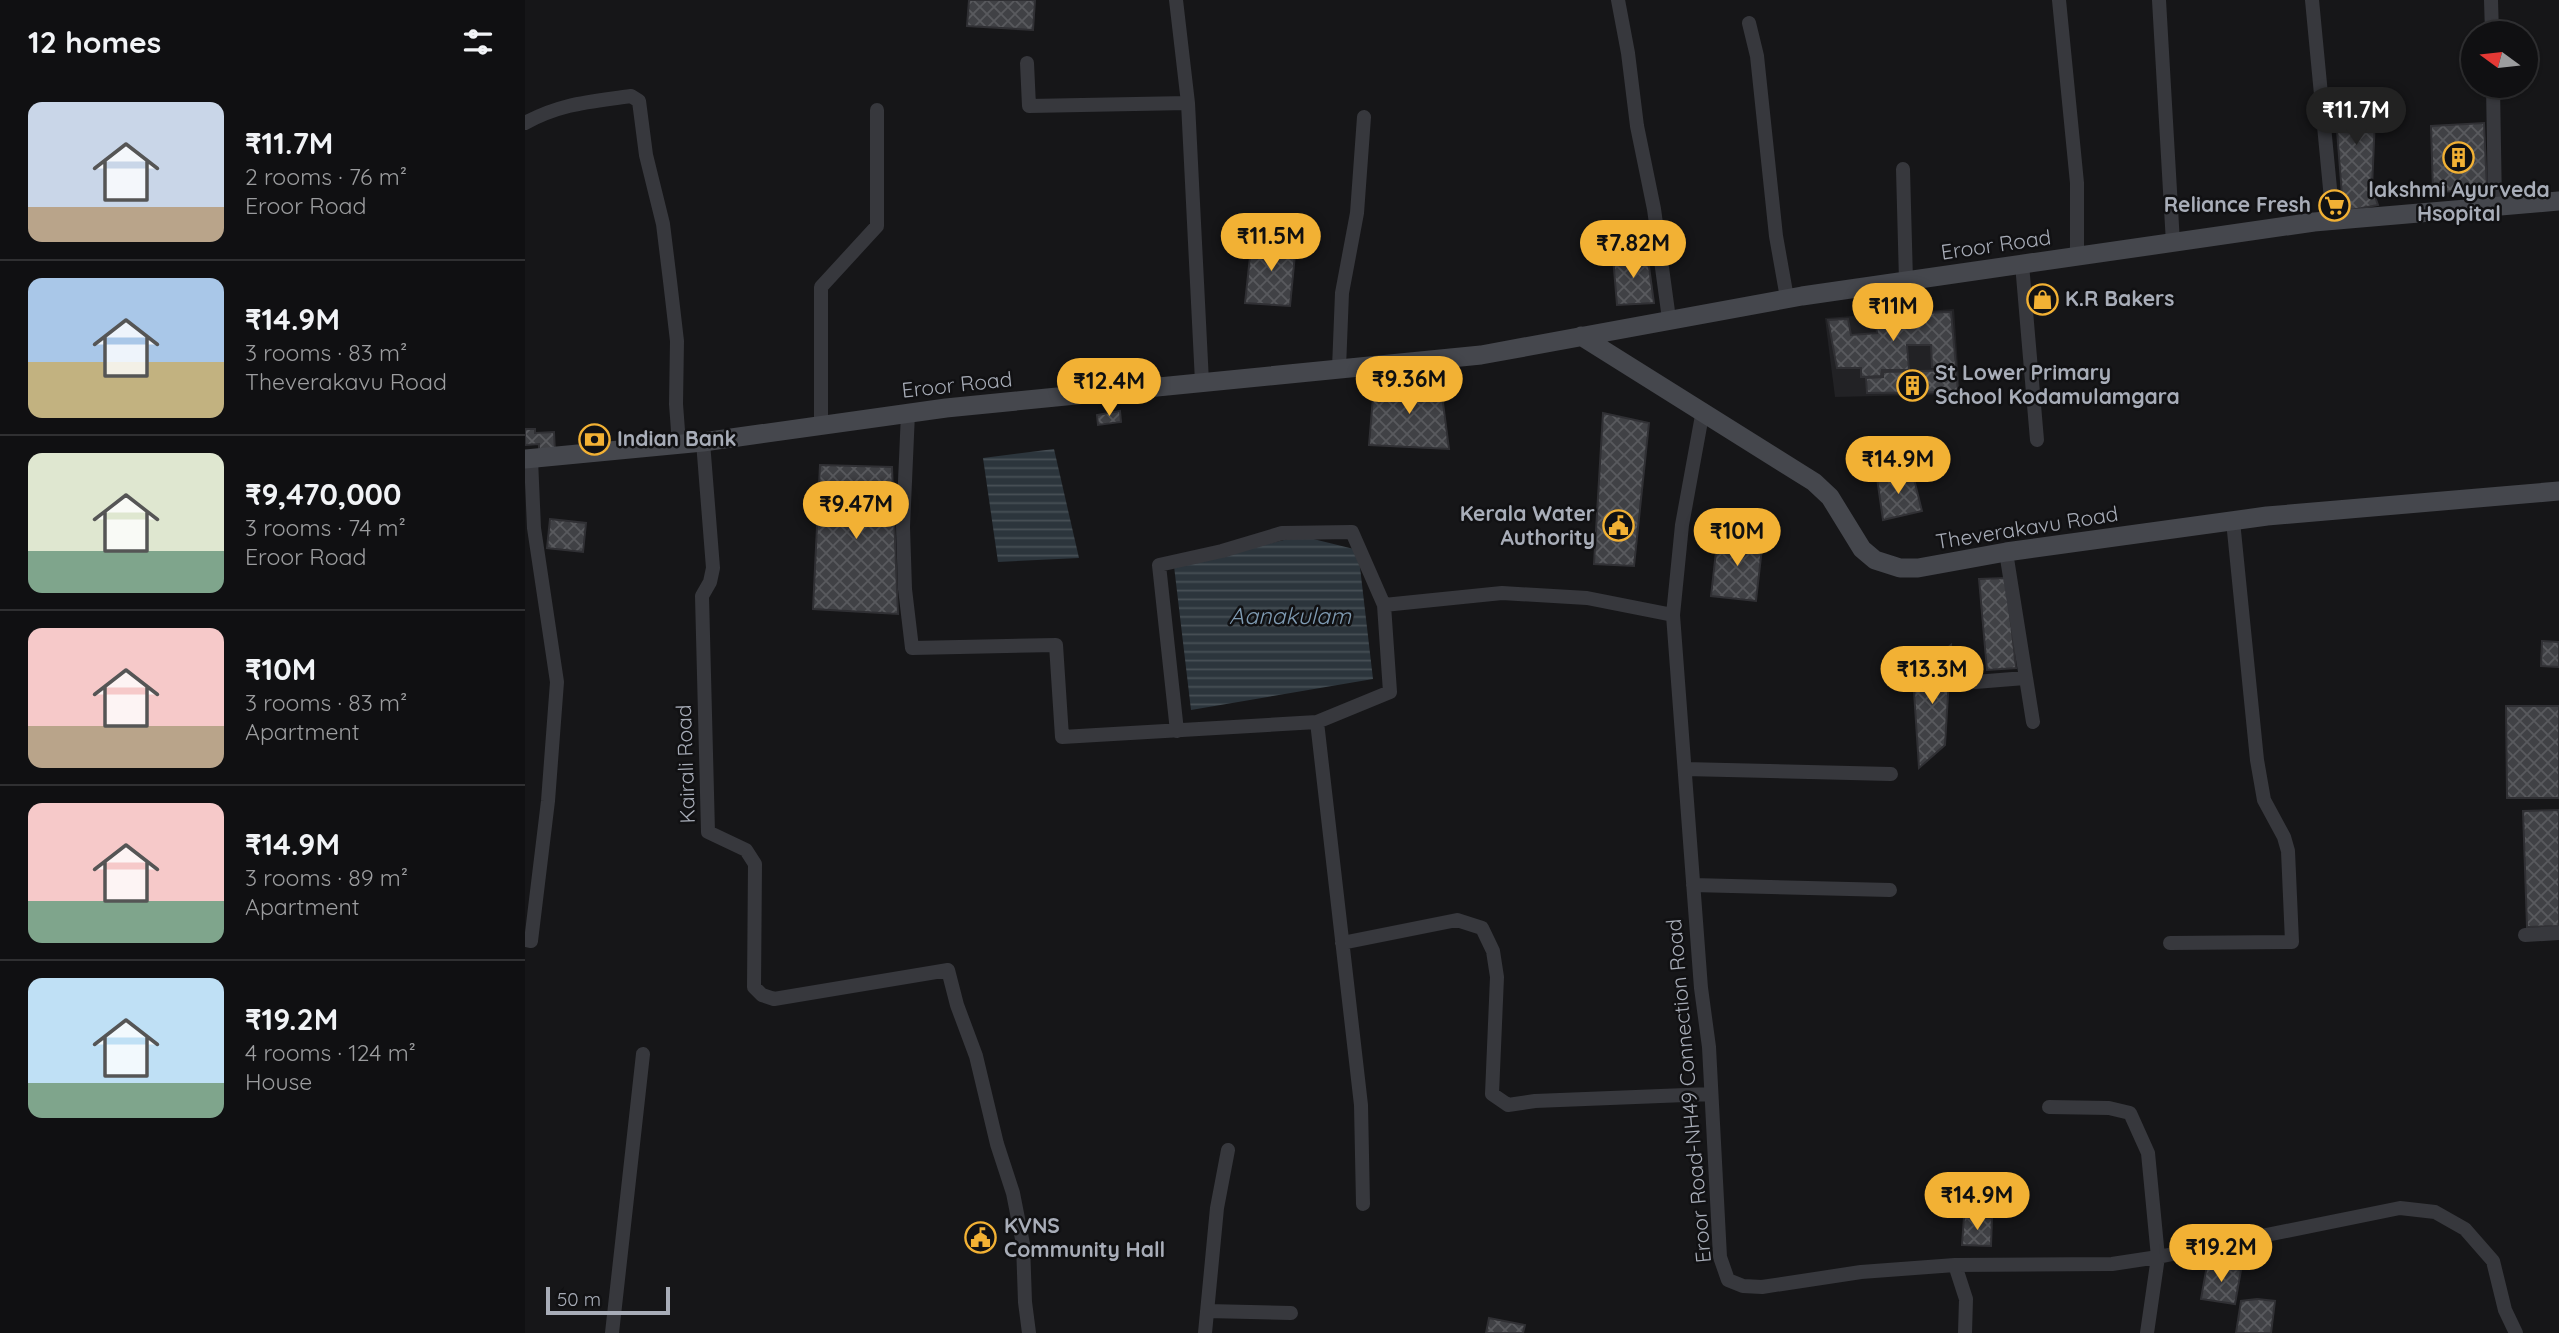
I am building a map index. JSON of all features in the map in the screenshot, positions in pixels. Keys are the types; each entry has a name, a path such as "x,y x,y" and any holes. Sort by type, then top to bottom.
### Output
{"main road":[{"name":"Eroor Road","path":"528,459 703,442 908,413 1481,355 1787,298 2022,264 2333,220 2559,201"},
{"name":"Theverakavu Road","path":"1581,336 1814,482 1830,497 1862,549 1875,560 1900,568 1918,568 2005,552 2267,516 2559,491"}],"street":[{"path":"1176,0 1188,103 1202,382"},
{"path":"1618,0 1637,125 1654,209 1669,319"},
{"path":"2059,0 2077,183 2077,257"},
{"path":"2159,0 2173,243"},
{"path":"2312,0 2333,220"},
{"path":"2491,0 2492,21"},
{"path":"1749,23 1756,56 1776,236 1787,298"},
{"path":"1027,63 1029,106 1188,103"},
{"path":"525,123 548,110 568,105 631,96 639,100 646,155 663,224 677,341 676,404 679,444"},
{"path":"2493,98 2495,205"},
{"path":"821,425 821,287 877,226 877,110"},
{"path":"1339,368 1342,293 1357,213 1364,117"},
{"path":"1903,169 1906,281"},
{"path":"2022,264 2037,440"},
{"name":"Eroor Road-NH49 Connection Road","path":"1703,410 1682,525 1673,615 1711,1094 1720,1257 1728,1280 1743,1286 1762,1287 1861,1272 1955,1265 2088,1265 2158,1257 2400,1208 2435,1212 2465,1229 2493,1261 2505,1310 2516,1333"},
{"path":"908,413 902,527 905,589 912,648 1056,645 1062,737 1177,731 1317,722 1390,692 1384,605 1352,532 1282,533 1222,551 1159,565 1177,731"},
{"name":"Kairali Road","path":"703,442 713,568 710,582 702,596 708,832 746,850 755,864 754,987 762,995 774,999 949,970 957,1005 976,1056 997,1144 1013,1193 1023,1244 1029,1333"},
{"path":"525,940 531,941 548,801 557,682 534,528 528,459"},
{"path":"2170,943 2293,942 2288,851 2284,837 2264,800 2259,774 2233,521"},
{"path":"2005,552 2033,722"},
{"path":"1384,605 1501,593 1587,598 1673,615"},
{"path":"1975,682 2025,678"},
{"path":"1317,722 1361,1105 1363,1204"},
{"path":"1685,769 1891,774"},
{"path":"1693,885 1890,890"},
{"path":"1342,943 1457,920 1482,929 1493,951 1497,977 1492,1094 1508,1105 1535,1101 1711,1094"},
{"path":"2525,935 2559,933"},
{"path":"613,1333 643,1054"},
{"path":"2049,1107 2109,1108 2130,1114 2148,1153 2158,1257 2147,1333"},
{"path":"1205,1333 1217,1208 1228,1150"},
{"path":"1955,1265 1966,1299 1965,1333"},
{"path":"1207,1311 1291,1312"}],"shaded area":[{"path":"1954,309 1960,394 1835,397 1825,318"}],"water":[{"path":"1054,449 1079,558 998,562 983,458"},
{"name":"Aanakulam","path":"1301,536 1358,550 1373,679 1191,710 1174,566"}],"building":[{"path":"969,0 1035,0 1033,30 967,26"},
{"path":"2334,91 2376,95 2372,188 2378,205 2351,210 2342,195"},
{"name":"lakshmi Ayurveda Hsopital","path":"2484,123 2487,190 2433,192 2431,126"},
{"path":"1252,238 1296,244 1290,306 1245,303"},
{"path":"1647,252 1654,303 1617,305 1613,257"},
{"path":"1951,312 1956,367 1932,367 1931,345 1907,345 1909,370 1882,370 1881,376 1861,377 1861,368 1837,368 1828,320 1848,319 1851,335 1877,333 1875,317 1903,315 1905,324 1922,323 1921,313"},
{"name":"St Lower Primary School Kodamulamgara","path":"1956,370 1958,392 1867,393 1866,378 1883,377 1883,372"},
{"path":"1440,380 1449,449 1369,445 1374,385"},
{"path":"1120,411 1121,422 1098,425 1097,415"},
{"name":"Kerala Water Authority","path":"1603,413 1649,423 1634,566 1594,564"},
{"path":"525,429 535,429 535,433 554,432 555,453 539,453 539,444 525,445"},
{"path":"820,465 892,467 898,614 813,609"},
{"path":"1913,475 1922,511 1883,520 1877,478"},
{"path":"550,519 586,523 583,552 547,548"},
{"path":"1718,534 1763,539 1756,601 1711,596"},
{"path":"2006,578 2016,668 1987,670 1979,579"},
{"path":"2542,641 2559,642 2559,667 2541,666"},
{"path":"1951,645 1945,745 1919,768 1913,676"},
{"path":"2506,706 2559,706 2559,798 2507,798"},
{"path":"2559,810 2559,926 2527,927 2523,811"},
{"path":"1964,1217 1992,1218 1991,1246 1962,1245"},
{"path":"2207,1265 2241,1270 2235,1304 2201,1299"},
{"path":"2241,1301 2275,1301 2271,1333 2236,1333"},
{"path":"1489,1318 1525,1325 1523,1333 1486,1333"}],"place":[{"name":"lakshmi Ayurveda Hsopital","path":"2459,158"},
{"name":"Reliance Fresh","path":"2334,205"},
{"name":"K.R Bakers","path":"2042,299"},
{"name":"St Lower Primary School Kodamulamgara","path":"1912,385"},
{"name":"Indian Bank","path":"594,439"},
{"name":"Kerala Water Authority","path":"1618,526"},
{"name":"KVNS Community Hall","path":"981,1238"}]}
